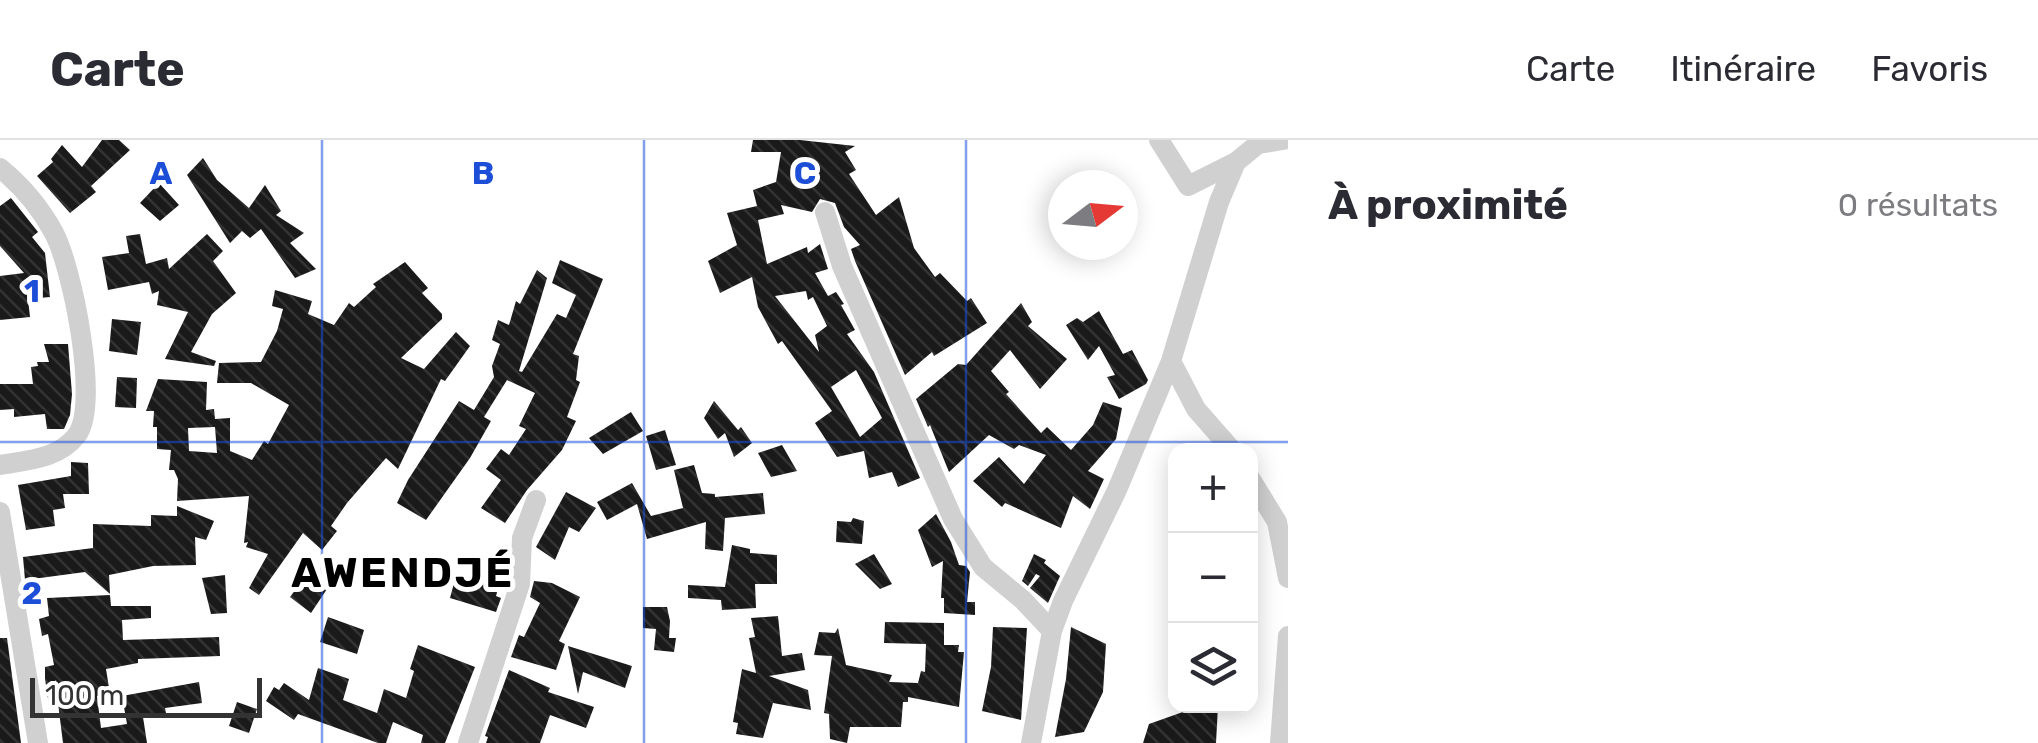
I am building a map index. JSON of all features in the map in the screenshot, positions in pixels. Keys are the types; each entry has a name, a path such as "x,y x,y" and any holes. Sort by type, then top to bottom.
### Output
{"street":[{"path":"1159,140 1188,186 1236,162 1258,144 1282,140"},
{"path":"1031,743 1052,631 1117,490 1170,361 1219,202 1236,162"},
{"path":"0,168 32,198 56,236 78,322 86,397 80,428 62,450 0,465"},
{"path":"825,212 842,266 954,520 983,567 1023,600 1052,631"},
{"path":"1170,361 1196,409 1226,443"},
{"path":"1258,491 1277,522 1288,578"},
{"path":"468,743 520,584 522,538 536,500"},
{"path":"0,512 38,743"},
{"path":"1280,743 1288,636"}],"building":[{"path":"102,140 119,140 130,150 91,186 96,192 70,213 37,176 53,162 51,159 62,145 82,167"},
{"path":"753,140 855,146 845,152 856,170 849,174 876,215 899,197 914,248 935,277 940,273 967,301 971,298 987,323 934,356 932,352 905,375 855,261 851,249 860,245 844,227 835,203 820,199 812,212 781,205 784,214 758,220 767,264 807,247 808,253 820,244 828,269 815,273 828,296 836,292 844,304 841,305 855,330 847,334 874,372 920,478 898,487 892,472 869,478 864,451 837,457 815,423 832,411 782,341 778,344 758,307 752,277 720,293 708,261 737,245 727,213 757,206 753,190 776,182 781,152 751,152","holes":["806,291 827,326 815,335 819,352 775,296","856,370 882,418 860,437 831,387"]},
{"path":"203,158 217,180 249,208 265,185 281,211 276,215 304,233 290,243 316,269 295,278 261,229 250,238 242,231 230,243 187,175"},
{"path":"159,183 179,205 160,221 140,203"},
{"path":"11,198 38,232 32,237 45,253 50,297 28,299 30,317 0,320 0,276 24,273 0,246 0,206"},
{"path":"140,234 146,264 167,258 169,269 207,234 223,251 213,261 236,293 212,314 191,352 216,361 214,366 165,359 188,312 157,305 159,291 152,294 149,282 108,290 102,257 129,253 126,236"},
{"path":"560,260 603,279 573,354 579,356 576,380 580,382 567,417 576,421 562,450 505,523 481,508 501,480 486,469 501,449 509,455 526,429 519,426 535,393 507,380 484,417 491,421 470,458 426,520 397,503 459,401 474,410 494,377 492,366 500,344 492,340 498,320 509,325 516,301 520,304 537,270 547,278 519,371 522,372 557,314 566,318 576,295 552,283"},
{"path":"405,262 428,288 422,293 442,314 442,319 401,358 424,369 456,332 470,346 445,381 441,379 398,469 386,458 331,526 337,531 322,550 303,533 259,595 249,588 268,554 244,543 249,496 177,501 178,479 174,470 169,470 171,450 157,449 154,411 146,411 158,379 207,382 206,410 214,409 215,419 230,418 230,451 252,460 264,441 268,444 289,405 251,383 217,383 219,363 261,362 283,309 272,306 275,290 312,301 308,314 334,325 349,303 354,307 376,287 373,284","holes":["215,427 217,453 189,451 188,428"]},
{"path":"1021,303 1032,322 1028,326 1067,359 1040,389 1010,350 991,371 1041,433 1047,427 1071,450 1093,425 1103,402 1122,408 1116,439 1088,471 1104,479 1090,509 1073,496 1061,528 1005,503 1002,507 973,481 999,457 1024,484 1046,455 1019,445 1014,449 989,435 949,472 916,399 958,364 966,365"},
{"path":"1099,311 1123,354 1132,350 1148,380 1119,399 1107,377 1115,375 1099,346 1088,360 1066,325 1077,318 1083,322"},
{"path":"112,319 141,322 137,355 109,351"},
{"path":"44,344 68,344 72,394 64,429 47,429 45,414 14,417 14,409 0,410 0,384 33,384 31,367 38,366 37,362 49,362"},
{"path":"117,377 137,378 136,408 115,407"},
{"path":"714,401 752,443 734,457 725,433 718,439 704,418"},
{"path":"631,412 643,431 603,454 589,438"},
{"path":"665,430 676,465 656,470 646,436"},
{"path":"782,445 797,471 771,477 758,453"},
{"path":"71,462 88,463 89,494 63,494 65,508 53,510 55,526 26,530 18,485 71,476"},
{"path":"694,465 702,493 715,497 763,493 765,514 725,518 723,551 705,549 706,522 647,539 637,504 607,520 597,502 632,483 651,516 683,508 674,470"},
{"path":"566,492 596,508 579,532 569,527 555,560 536,547"},
{"path":"177,506 214,521 206,540 195,537 196,565 153,566 109,575 110,594 85,572 25,580 23,557 93,548 93,524 151,526 151,515 177,516"},
{"path":"936,514 959,565 970,572 967,602 975,602 975,615 944,613 943,561 932,567 918,530"},
{"path":"853,518 864,521 862,544 836,542 837,521 851,522"},
{"path":"732,545 750,549 750,553 777,555 777,584 755,584 756,608 722,610 721,600 688,598 688,585 725,587"},
{"path":"874,554 892,584 880,589 855,564"},
{"path":"1034,554 1046,560 1044,563 1060,576 1048,603 1030,588 1040,576 1036,574 1028,586 1022,581"},
{"path":"477,560 504,569 496,612 450,598 457,572 472,577"},
{"path":"308,573 327,589 311,613 290,597"},
{"path":"225,575 227,613 211,614 202,578"},
{"path":"534,581 552,583 580,597 559,641 565,644 556,670 511,657 519,635 524,637 540,603 530,597"},
{"path":"110,595 111,606 151,606 151,618 122,620 123,640 219,637 220,656 138,659 138,663 106,669 110,694 97,696 101,728 127,724 122,696 199,682 202,703 165,708 166,713 143,717 147,743 63,743 58,703 49,705 45,667 54,665 48,634 42,636 39,619 49,616 47,598"},
{"path":"643,607 667,607 669,638 676,638 674,652 654,650 656,629 643,628"},
{"path":"778,616 782,656 802,653 805,670 769,676 808,690 811,710 773,703 763,738 736,734 738,723 733,722 742,669 756,673 749,638 755,637 751,618"},
{"path":"328,617 364,630 357,654 320,642"},
{"path":"885,622 944,623 944,645 959,645 958,652 964,652 959,707 908,697 908,702 903,702 901,727 850,727 847,743 830,739 829,714 824,713 832,656 814,655 819,632 835,633 838,628 846,665 892,675 889,682 918,683 921,671 925,672 926,644 884,643"},
{"path":"993,627 1027,628 1021,720 982,711 991,667"},
{"path":"1071,627 1106,644 1103,692 1084,732 1055,737 1066,679"},
{"path":"0,638 7,638 21,743 0,743"},
{"path":"418,645 475,667 445,743 421,743 423,735 393,722 386,743 378,743 298,714 294,720 266,701 274,687 279,690 284,683 309,700 318,668 349,679 343,700 377,713 384,689 406,698"},
{"path":"568,646 632,666 625,688 583,672 578,694"},
{"path":"509,670 550,688 548,692 594,707 586,728 550,715 540,743 486,743 485,736"},
{"path":"237,702 257,709 249,733 229,726"},
{"path":"1180,713 1218,713 1216,743 1143,743 1149,724"}],"district":[{"name":"AWENDJÉ","path":"403,573"}]}
